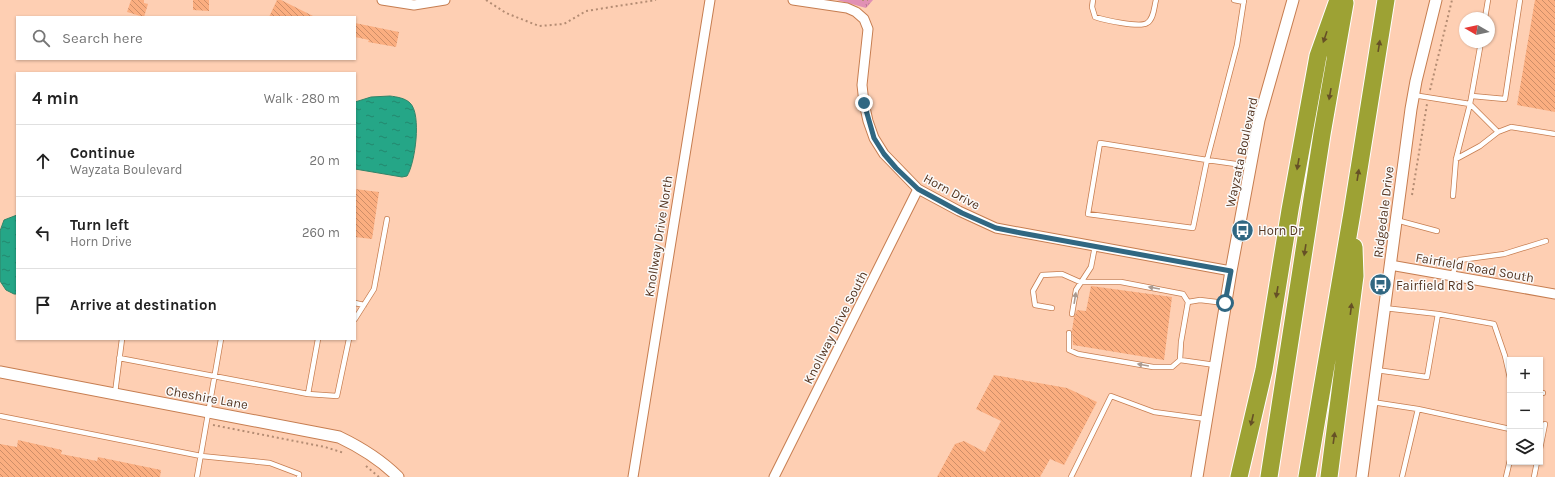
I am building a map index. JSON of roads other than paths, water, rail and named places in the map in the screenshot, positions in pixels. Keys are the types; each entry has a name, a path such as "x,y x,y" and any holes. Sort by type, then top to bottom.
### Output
{"highway":[{"path":"1239,477 1264,370 1290,210 1318,56 1338,0"},
{"path":"1269,477 1288,366 1322,134 1346,0"},
{"path":"1307,477 1327,364 1386,0"},
{"path":"1329,477 1355,276 1352,213"},
{"path":"1315,477 1327,364"},
{"path":"1261,477 1288,366"}],"street":[{"path":"382,0 414,5 445,0"},
{"name":"Knollway Drive North","path":"632,477 710,0"},
{"name":"Horn Drive","path":"793,0 847,8 856,12 864,19 868,29 862,85 868,121 874,138 884,154 918,189 959,211 996,228 1231,271"},
{"name":"Wayzata Boulevard","path":"1197,477 1225,303 1259,120 1293,0"},
{"name":"Ridgedale Drive","path":"1362,477 1413,95 1436,0"},
{"name":"Knollway Drive South","path":"774,477 918,189"},
{"name":"Fairfield Road South","path":"1390,265 1555,294"},
{"name":"Cheshire Lane","path":"0,372 339,438 363,448 382,461 398,477"}],"lane":[{"path":"1093,0 1092,7 1095,17 1139,25 1148,23 1156,0"},
{"path":"1234,0 1244,1 1237,45 1207,160 1193,228 1088,214 1100,143 1207,160 1250,166"},
{"path":"1486,12 1488,0"},
{"path":"1472,96 1504,99 1520,0"},
{"path":"1453,196 1456,159 1472,96 1480,48"},
{"path":"1413,95 1470,104 1498,132"},
{"path":"1456,159 1480,146 1498,132 1511,127 1555,134"},
{"path":"356,317 374,289 387,219"},
{"path":"1396,220 1437,231"},
{"path":"1451,276 1460,260 1504,254 1546,241"},
{"path":"1072,314 1076,290 1091,267 1095,246"},
{"path":"1052,308 1035,305 1033,291 1042,275 1062,274 1080,282 1120,282 1183,294 1188,302 1181,342 1180,360 1172,367 1152,367 1078,354 1069,350 1069,333"},
{"path":"1188,302 1200,300 1225,303"},
{"path":"356,303 364,305"},
{"path":"1384,308 1438,314 1494,324 1507,365"},
{"path":"1376,370 1427,377 1438,314"},
{"path":"115,395 122,340"},
{"path":"197,477 221,340"},
{"path":"308,394 318,340"},
{"path":"119,358 308,394 337,396 349,340"},
{"path":"1180,360 1215,365"},
{"path":"1071,477 1111,396 1154,412 1206,419"},
{"path":"1372,402 1418,409 1507,428"},
{"path":"1402,477 1418,409"},
{"path":"0,416 201,456 270,463 299,474 299,477"},
{"path":"1543,434 1545,424"},
{"path":"1506,477 1509,465"},
{"path":"1534,477 1536,465"}],"water":[{"path":"390,96 401,98 408,101 414,109 416,117 415,151 407,176 402,177 356,169 356,102 371,97"},
{"path":"16,215 16,294 6,290 0,281 0,231 4,220"}],"place":[{"name":"Horn Dr","path":"1243,230"},
{"name":"Fairfield Rd S","path":"1381,285"}]}
